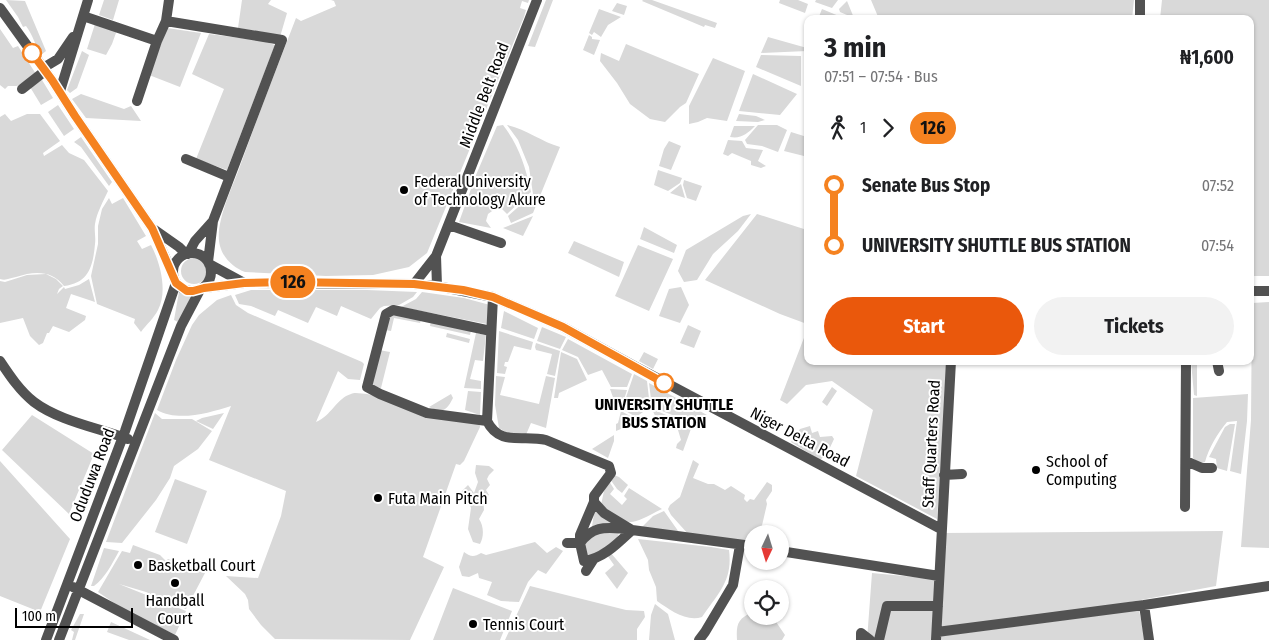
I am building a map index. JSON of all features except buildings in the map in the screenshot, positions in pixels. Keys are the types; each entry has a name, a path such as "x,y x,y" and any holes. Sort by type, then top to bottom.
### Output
{"street":[{"path":"60,91 88,0"},
{"path":"137,101 157,41 166,21 169,0"},
{"name":"Middle Belt Road","path":"414,284 436,256 537,0"},
{"path":"1140,0 1140,15"},
{"path":"0,8 60,91 152,228 175,280 187,291 202,289"},
{"path":"83,16 157,41"},
{"path":"22,89 58,59 70,42 83,16"},
{"path":"59,640 181,326 211,277 208,263 213,222 282,40 166,21"},
{"path":"45,71 67,70"},
{"path":"186,159 229,176"},
{"path":"175,280 173,270 176,263 187,254 191,246 213,222"},
{"path":"449,225 501,243"},
{"path":"152,228 187,254 202,256 208,263 224,270 244,283"},
{"name":"Middle Belt Road","path":"436,256 437,286"},
{"name":"Oduduwa Road","path":"46,640 123,437 164,320 175,280"},
{"name":"Niger Delta Road","path":"202,289 244,283 414,284 437,286 493,297 563,327 941,529"},
{"path":"1254,291 1269,291"},
{"path":"493,297 487,421 492,430 502,436 513,439 536,438 546,440 609,466 611,473 594,496 594,502 580,535 584,561 593,560"},
{"path":"487,421 427,413 367,387 386,314 393,310 491,331"},
{"path":"0,361 11,379 36,404 65,418 136,441"},
{"name":"Staff Quarters Road","path":"937,636 951,365"},
{"path":"1186,365 1186,507"},
{"path":"1186,461 1202,468 1212,468"},
{"path":"944,475 962,474"},
{"path":"594,502 604,512 632,530"},
{"path":"580,543 586,534 600,528 632,530 744,545"},
{"path":"586,571 593,560 632,530"},
{"path":"568,543 580,543"},
{"path":"698,640 705,632 733,585 740,545"},
{"path":"789,552 939,576"},
{"path":"68,584 174,640"},
{"path":"937,636 1269,586"},
{"path":"1144,605 1149,640"},
{"path":"879,640 887,606 938,606"},
{"path":"861,640 861,633 870,640"}],"shaded area":[{"path":"6,0 25,1 46,51 41,55 28,29 26,26 23,27"},
{"path":"104,0 119,0 113,20 99,15"},
{"path":"242,0 271,0 268,4 287,13 280,37 238,28"},
{"path":"331,0 529,0 528,3 522,1 520,8 526,10 524,17 427,253 409,267 373,275 326,276 245,272 230,262 220,246 219,228 225,207 296,18 301,21 336,6 334,1"},
{"path":"546,0 553,0 535,47 528,46"},
{"path":"643,0 652,0 717,23 715,28 705,25 704,27"},
{"path":"780,0 798,0 808,4 805,13 779,3"},
{"path":"816,0 838,0 832,8 815,2"},
{"path":"871,0 1134,0 1132,15 877,15"},
{"path":"1162,0 1269,0 1269,276 1254,276 1254,15 1160,15"},
{"path":"847,1 853,15 840,12 839,9"},
{"path":"617,3 627,6 624,15 612,11"},
{"path":"599,9 621,17 608,25 601,37 594,32 592,35 589,33"},
{"path":"822,9 836,15 820,15"},
{"path":"95,24 117,30 106,55 87,49"},
{"path":"167,28 201,33 180,87 149,75"},
{"path":"0,29 13,48 18,46 36,74 17,86 8,86 5,89 0,85"},
{"path":"209,34 263,41 275,45 227,170 196,159 224,89 192,74"},
{"path":"589,35 592,39 600,40 594,55 583,50"},
{"path":"768,37 804,47 804,51 761,53"},
{"path":"626,44 699,74 686,103 665,122 650,119 630,104 600,61 601,53 619,61"},
{"path":"82,51 89,55 77,88 70,93 67,90"},
{"path":"761,55 801,56 801,86 756,67"},
{"path":"713,58 745,71 727,121 707,118 689,124 689,106"},
{"path":"753,74 797,94 780,115 739,111"},
{"path":"42,80 53,98 41,105 30,87"},
{"path":"81,94 124,109 131,106 141,121 86,118 72,99"},
{"path":"58,105 74,129 64,136 48,112"},
{"path":"5,114 11,121 27,114 40,114 60,141 43,153 44,156 62,145 69,153 84,160 108,191 96,220 95,244 91,266 84,277 72,284 64,286 54,277 42,273 6,280 0,279 0,117"},
{"path":"739,114 756,116 765,120 758,122 736,121"},
{"path":"503,125 521,156 531,192 507,214 499,206 488,214 486,221 491,228 459,222 497,126"},
{"path":"507,125 521,129 560,147 533,213 511,223 508,216 533,194 529,167 518,140"},
{"path":"758,125 777,125 787,130 778,152 762,146 747,144 745,140"},
{"path":"734,126 755,126 744,135 730,137"},
{"path":"791,132 804,136 804,156 784,151"},
{"path":"81,137 112,182 109,186 81,147 74,142"},
{"path":"728,140 742,141 746,148 763,150 758,161 766,166 761,168 751,165 751,161 732,153 728,156 723,154"},
{"path":"669,141 681,146 671,170 659,166 664,149"},
{"path":"658,170 682,178 680,183 668,191 654,185"},
{"path":"684,180 702,186 696,201 687,198 683,185"},
{"path":"681,184 685,198 670,193"},
{"path":"109,198 112,204 123,198 146,236 137,241 142,249 151,245 160,268 163,286 161,302 156,313 141,332 134,323 135,319 97,304 91,276 98,244 98,226 102,209"},
{"path":"751,214 738,231 713,254 697,280 684,282 678,271 686,250 743,216"},
{"path":"757,214 804,229 804,323 705,280"},
{"path":"533,216 523,236 503,228"},
{"path":"644,227 677,245 674,253 640,239"},
{"path":"574,241 624,262 619,277 568,253"},
{"path":"638,245 673,259 649,311 615,296"},
{"path":"194,258 203,262 207,271 203,280 194,284 185,280 181,271 185,262"},
{"path":"46,274 56,279 63,286 57,294 64,287 65,289 79,285 89,279 95,302 71,294 66,308 86,316 85,320 69,332 53,326 49,333 47,333 43,343 39,345 30,336 23,318 0,323 0,281 5,282 27,275"},
{"path":"681,287 689,305 680,323 659,316 669,289"},
{"path":"251,290 417,292 413,297 399,305 380,308 371,319 341,306 337,316 316,307 308,323 278,310 275,316 251,306 239,304 235,295"},
{"path":"179,292 194,296 178,322 174,320"},
{"path":"422,292 464,298 490,305 487,324 401,307 416,299"},
{"path":"231,295 236,305 248,313 364,364 360,380 348,379 338,371 316,422 326,416 346,396 357,393 479,422 480,427 464,461 460,465 456,464 423,557 444,567 410,640 275,639 249,609 245,594 226,576 258,578 281,516 286,491 209,460 231,406 203,414 184,416 165,414 157,410 192,325 199,315 217,300"},
{"path":"1269,302 1269,548 1241,547 1251,420 1251,365 1254,365 1254,303"},
{"path":"504,311 538,328 534,339 501,328"},
{"path":"390,314 422,318 420,323 394,318 391,331 385,330"},
{"path":"431,321 471,331 470,335 430,326"},
{"path":"688,325 701,331 694,348 680,343"},
{"path":"542,327 566,337 560,349 537,341"},
{"path":"499,331 533,342 531,350 514,346 508,362 505,362 504,366 507,367 505,374 497,373"},
{"path":"447,333 470,339 469,343 446,337"},
{"path":"476,333 486,335 483,361 475,360 470,379 481,381 481,389 464,388"},
{"path":"804,338 804,365 948,365 937,519 856,476 873,410 832,381 806,385 787,404 780,400"},
{"path":"568,339 632,374 627,387 611,387 602,370 588,375 578,357 562,350"},
{"path":"536,343 560,351 555,376 547,374 552,354 536,350"},
{"path":"379,350 390,352 381,388 370,386"},
{"path":"561,352 577,359 587,380 559,393 558,398 554,398"},
{"path":"644,352 658,359 653,369 639,361"},
{"path":"1191,365 1197,365 1197,396 1194,395"},
{"path":"634,374 647,381 650,407 636,417 622,409"},
{"path":"496,376 505,377 500,395 539,404 546,376 555,378 546,428 531,423 525,437 514,437 499,428 495,405"},
{"path":"649,383 707,415 702,416 695,424 652,407"},
{"path":"832,387 837,391 827,406 822,402"},
{"path":"610,389 627,390 621,409 617,408"},
{"path":"468,391 481,392 480,415 465,410"},
{"path":"451,394 453,398 446,409 437,410 429,407"},
{"path":"1248,394 1241,474 1230,471 1237,421 1227,422 1214,440 1205,462 1200,464 1193,458 1193,398"},
{"path":"652,409 692,426 683,451 676,448 681,440 678,430 674,428 672,421 660,417 656,418"},
{"path":"621,411 632,417 628,426 616,431 616,424 618,423"},
{"path":"155,413 162,419 192,419 212,431 198,449 174,466 170,478 156,500 122,543 106,542"},
{"path":"224,413 213,429 196,421 202,418"},
{"path":"32,415 94,454 69,514 2,450"},
{"path":"1235,424 1227,471 1217,468 1216,459 1209,457 1225,427"},
{"path":"810,426 812,433 818,431 820,437 832,436 834,439 827,454 820,460 791,442 800,429"},
{"path":"614,435 614,441 608,458 592,449"},
{"path":"693,460 699,464 693,478 708,484 714,484 725,490 731,486 745,495 744,499 747,502 750,499 754,500 767,482 772,485 772,491 766,500 767,504 762,525 744,525 744,543 689,535 668,509 680,497"},
{"path":"0,461 70,539 40,612 0,596"},
{"path":"476,465 489,466 494,470 487,479 490,485 486,490 489,495 483,498 484,510 479,519 483,532 480,544 473,542 468,529 471,508 469,502 461,499 460,493 468,485 474,493 478,482 475,473"},
{"path":"614,475 628,485 622,493 610,479"},
{"path":"175,479 207,491 187,544 155,532"},
{"path":"609,481 614,489 610,494 622,505 627,499 624,496 629,488 662,509 636,521 630,522 619,518 601,505 604,491"},
{"path":"595,508 614,524 592,526"},
{"path":"664,511 681,535 639,530 653,516"},
{"path":"601,529 619,533 616,541 586,559 581,543"},
{"path":"1223,531 1216,586 1044,618 938,632 941,533"},
{"path":"638,539 729,550 729,570 723,586 702,617 684,617 657,601 656,587 649,570 648,560"},
{"path":"535,542 547,553 556,547 563,551 546,574 538,570 528,582 519,602 501,601 487,595 492,582 479,578 478,573 469,577 462,576 459,567 464,552 472,556 481,553 486,555"},
{"path":"133,545 160,555 166,561 168,559 205,573 186,609 146,592 119,584 186,611 175,635 120,607 98,592 122,551 130,553"},
{"path":"104,548 119,551 105,575 98,583 91,586"},
{"path":"610,552 628,573 617,589 605,573 614,565 607,555"},
{"path":"872,573 936,579 933,640 867,640"},
{"path":"530,586 626,610 644,611 645,617 637,629 637,640 505,640"},
{"name":"Tennis Court","path":"453,588 512,611 500,640 433,640"},
{"path":"655,604 668,614 675,640 649,640 651,615"},
{"path":"1139,610 1145,640 941,640 941,636"},
{"path":"80,614 84,614 75,640 72,640 74,632 71,630"},
{"path":"744,617 744,625 778,625 785,635 782,640 737,640 737,630"},
{"path":"111,622 150,640 129,640 107,632"}],"bus line":[{"name":"126","path":"32,53 152,228 176,283 181,288 193,291 244,283 362,282 414,284 463,290 493,297 563,327 664,383"}],"place":[{"name":"Federal University of Technology Akure","path":"404,190"},
{"name":"UNIVERSITY SHUTTLE BUS STATION","path":"664,383"},
{"name":"School of Computing","path":"1036,470"},
{"name":"Futa Main Pitch","path":"378,498"},
{"name":"Basketball Court","path":"138,565"},
{"name":"Handball Court","path":"175,583"},
{"name":"Tennis Court","path":"473,624"}]}
